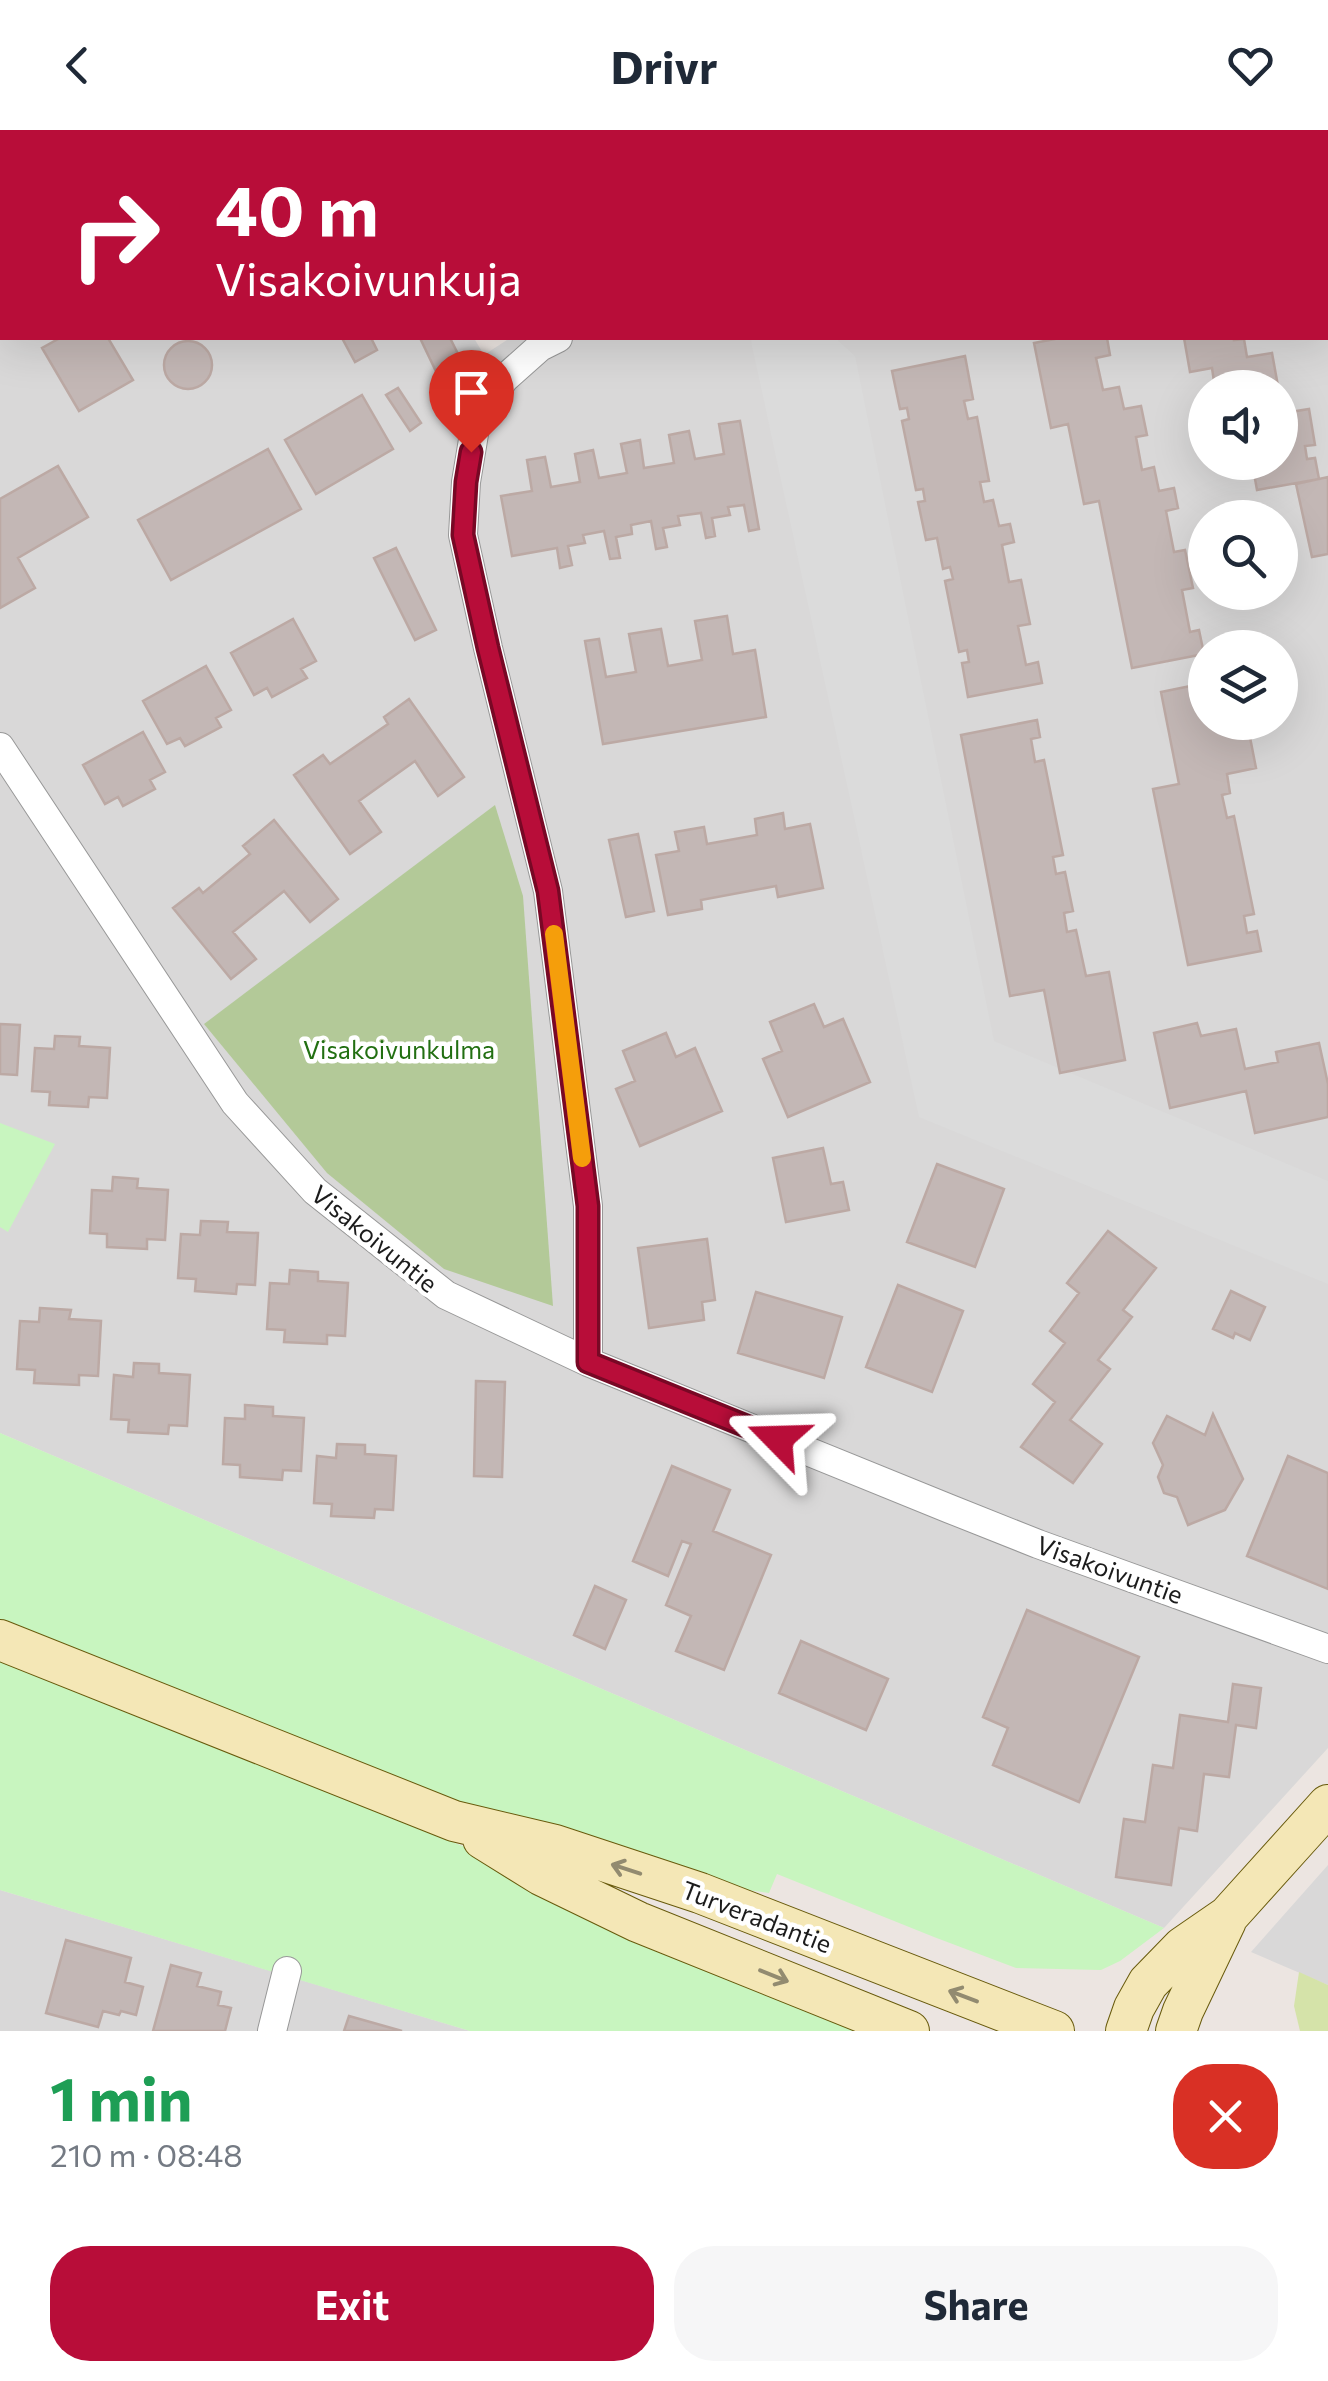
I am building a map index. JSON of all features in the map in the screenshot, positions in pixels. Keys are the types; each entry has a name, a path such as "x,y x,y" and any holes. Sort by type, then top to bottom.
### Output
{"main road":[{"name":"Turveradantie","path":"0,1640 454,1822 555,1845 700,1893 1054,2031"},
{"path":"1126,2031 1148,1983 1183,1947 1228,1916 1328,1805"},
{"name":"Turveradantie","path":"454,1822 541,1874 638,1922 908,2031"},
{"path":"1176,2031 1228,1916"}],"street":[{"path":"554,340 540,347 504,379 476,422 466,482 463,535 548,891 588,1206 588,1362"},
{"name":"Visakoivuntie","path":"0,747 235,1103 315,1191 446,1295 588,1362 1038,1544 1328,1649"},
{"path":"272,2031 287,1971"}],"shaded area":[{"path":"0,340 475,340 484,355 507,340 1328,340 1328,1748 1164,1928 0,1433"},
{"path":"837,340 855,356 994,1041 1328,1181 1328,1284 919,1117 751,341"},
{"path":"1328,1865 1328,1985 1251,1952"},
{"path":"0,1890 271,1971 470,2031 0,2031"}],"green space":[{"name":"Visakoivunkulma","path":"495,805 523,896 553,1306 444,1269 327,1173 204,1024"},
{"path":"0,1123 55,1144 8,1232 0,1227"},
{"path":"0,1433 1164,1928 1120,1961 1101,1970 1016,1968 777,1874 769,1893 703,1884 479,1812 0,1623"},
{"path":"0,1659 470,1849 880,2031 470,2031 0,1890"},
{"path":"1299,1972 1328,1985 1328,2031 1300,2031 1294,2006"}],"building":[{"path":"56,340 109,340 133,380 79,411 42,348"},
{"path":"343,340 372,340 377,350 355,362"},
{"path":"421,340 451,340 468,374 443,386"},
{"path":"1107,340 1110,355 1096,358 1103,390 1119,387 1124,409 1141,406 1147,435 1136,437 1142,470 1154,467 1159,491 1174,488 1178,508 1166,511 1174,552 1185,550 1188,564 1188,589 1182,590 1190,630 1188,657 1132,668 1099,501 1084,504 1068,424 1051,428 1034,343"},
{"path":"1184,340 1244,340 1247,357 1272,353 1275,370 1212,370 1190,370"},
{"path":"188,341 205,348 212,365 205,382 188,389 171,382 164,365 171,348"},
{"path":"965,356 973,399 964,401 968,419 977,417 989,481 980,482 984,502 993,500 999,526 1010,524 1014,542 1002,545 1009,582 1021,580 1030,624 1018,626 1026,665 1038,662 1042,683 968,697 962,663 969,662 967,650 959,652 945,581 953,579 950,567 943,569 937,538 926,540 918,502 925,501 923,489 916,490 902,421 909,419 907,408 900,409 892,371"},
{"path":"398,388 421,423 410,431 386,395"},
{"path":"362,395 393,449 316,494 285,440"},
{"path":"1309,409 1315,445 1305,446 1307,459 1315,458 1319,479 1257,490 1255,480 1298,480 1298,411"},
{"path":"740,421 759,529 749,531 744,505 728,507 730,515 712,518 715,536 706,538 701,513 678,516 680,525 663,528 667,547 656,549 651,521 631,525 632,534 616,537 620,558 610,559 604,531 583,535 585,543 568,546 572,565 560,568 557,548 512,556 501,496 532,491 527,460 545,457 551,487 580,482 575,454 593,450 599,478 627,473 621,444 640,440 644,468 674,463 669,435 689,431 695,459 724,454 719,424"},
{"path":"268,449 301,509 171,580 138,520"},
{"path":"58,466 88,517 18,558 35,588 0,608 0,499"},
{"path":"1328,477 1328,554 1312,557 1296,484"},
{"path":"396,548 436,630 415,640 374,558"},
{"path":"727,616 733,654 755,650 766,717 603,744 585,641 599,639 606,677 636,672 629,634 661,629 668,666 702,660 695,621"},
{"path":"293,619 316,661 301,669 307,678 272,697 267,688 254,695 231,653"},
{"path":"206,666 231,710 216,718 221,727 185,746 180,738 167,744 143,701"},
{"path":"1188,686 1188,740 1251,740 1256,768 1227,774 1230,793 1222,795 1227,818 1234,816 1254,914 1244,916 1247,933 1257,931 1261,951 1188,965 1153,789 1179,784 1161,692"},
{"path":"409,699 464,777 438,796 415,761 359,801 381,832 350,854 294,775 323,755 330,764 388,724 384,717"},
{"path":"1037,720 1040,737 1031,739 1035,762 1044,760 1063,855 1053,857 1056,874 1065,872 1073,911 1064,913 1067,932 1076,930 1086,976 1109,972 1125,1060 1060,1073 1044,990 1010,996 961,735"},
{"path":"143,732 165,772 150,780 155,789 123,806 118,797 105,804 83,765"},
{"path":"783,813 785,829 810,824 823,888 778,897 776,886 701,900 702,909 668,915 656,855 679,851 675,832 704,827 707,844 757,835 755,819"},
{"path":"274,820 338,899 310,922 284,891 233,932 256,959 231,979 173,908 199,888 203,893 250,854 243,846"},
{"path":"638,834 654,911 626,917 609,840"},
{"path":"814,1004 824,1027 843,1019 870,1082 788,1117 763,1059 782,1051 770,1022"},
{"path":"1197,1023 1201,1036 1236,1029 1245,1069 1278,1062 1276,1052 1319,1043 1328,1084 1328,1117 1255,1133 1246,1091 1170,1108 1154,1033"},
{"path":"0,1024 20,1025 17,1075 0,1074"},
{"path":"666,1033 676,1057 695,1048 722,1111 640,1146 616,1089 635,1081 623,1051"},
{"path":"55,1036 80,1037 79,1046 110,1048 107,1098 89,1097 88,1107 49,1105 50,1092 32,1091 35,1048 54,1049"},
{"path":"823,1148 831,1184 843,1182 849,1210 786,1222 773,1158"},
{"path":"937,1164 1004,1189 975,1267 907,1242"},
{"path":"113,1177 138,1179 137,1188 168,1190 165,1240 147,1239 147,1249 107,1247 107,1234 90,1233 92,1190 112,1191"},
{"path":"201,1221 228,1222 227,1232 258,1233 255,1285 237,1284 236,1294 195,1291 196,1279 178,1278 181,1234 200,1235"},
{"path":"1108,1231 1156,1268 1123,1310 1132,1317 1098,1360 1110,1369 1070,1420 1102,1444 1073,1483 1021,1447 1055,1402 1033,1384 1065,1343 1050,1331 1079,1293 1067,1283"},
{"path":"707,1239 715,1300 702,1302 704,1320 649,1328 638,1248"},
{"path":"290,1270 318,1272 318,1281 348,1283 345,1336 327,1335 327,1344 284,1342 285,1330 267,1329 270,1283 289,1284"},
{"path":"898,1285 963,1311 932,1392 866,1367"},
{"path":"1231,1291 1265,1307 1250,1340 1213,1329"},
{"path":"756,1292 842,1317 824,1378 738,1353"},
{"path":"40,1308 71,1310 69,1319 101,1321 98,1376 79,1375 79,1385 34,1383 35,1370 17,1369 20,1321 39,1322"},
{"path":"134,1363 159,1364 159,1373 190,1375 187,1426 169,1425 168,1434 128,1432 129,1420 111,1419 114,1375 133,1377"},
{"path":"476,1381 505,1382 502,1477 474,1476"},
{"path":"245,1405 273,1407 273,1416 304,1418 301,1471 283,1470 282,1480 240,1477 240,1465 223,1464 225,1418 245,1419"},
{"path":"1213,1414 1243,1479 1225,1510 1188,1525 1177,1497 1164,1493 1158,1477 1163,1465 1153,1443 1167,1416 1205,1435"},
{"path":"337,1444 365,1445 365,1454 396,1456 393,1510 375,1509 374,1518 331,1516 332,1504 314,1503 317,1456 336,1458"},
{"path":"1288,1456 1328,1473 1328,1589 1247,1556"},
{"path":"672,1466 730,1490 713,1531 771,1555 724,1670 676,1651 691,1616 666,1605 691,1544 682,1541 668,1576 633,1561"},
{"path":"595,1586 626,1600 605,1649 574,1635"},
{"path":"1027,1610 1139,1657 1079,1802 993,1765 1008,1728 983,1717"},
{"path":"801,1641 888,1679 866,1730 779,1693"},
{"path":"1233,1684 1261,1688 1256,1728 1236,1725 1229,1777 1204,1774 1197,1831 1179,1828 1171,1885 1116,1877 1124,1819 1145,1822 1153,1765 1173,1768 1180,1715 1228,1722"},
{"path":"66,1940 131,1958 125,1982 143,1987 136,2015 103,2011 98,2027 46,2013"},
{"path":"171,1965 201,1973 197,1986 221,1992 218,2005 231,2008 225,2031 153,2031"},
{"path":"349,2016 402,2031 344,2031"}],"slow traffic":[{"path":"554,934 582,1158"}],"route":[{"path":"471,452 463,535 548,891 588,1206 588,1362 778,1439"}]}
